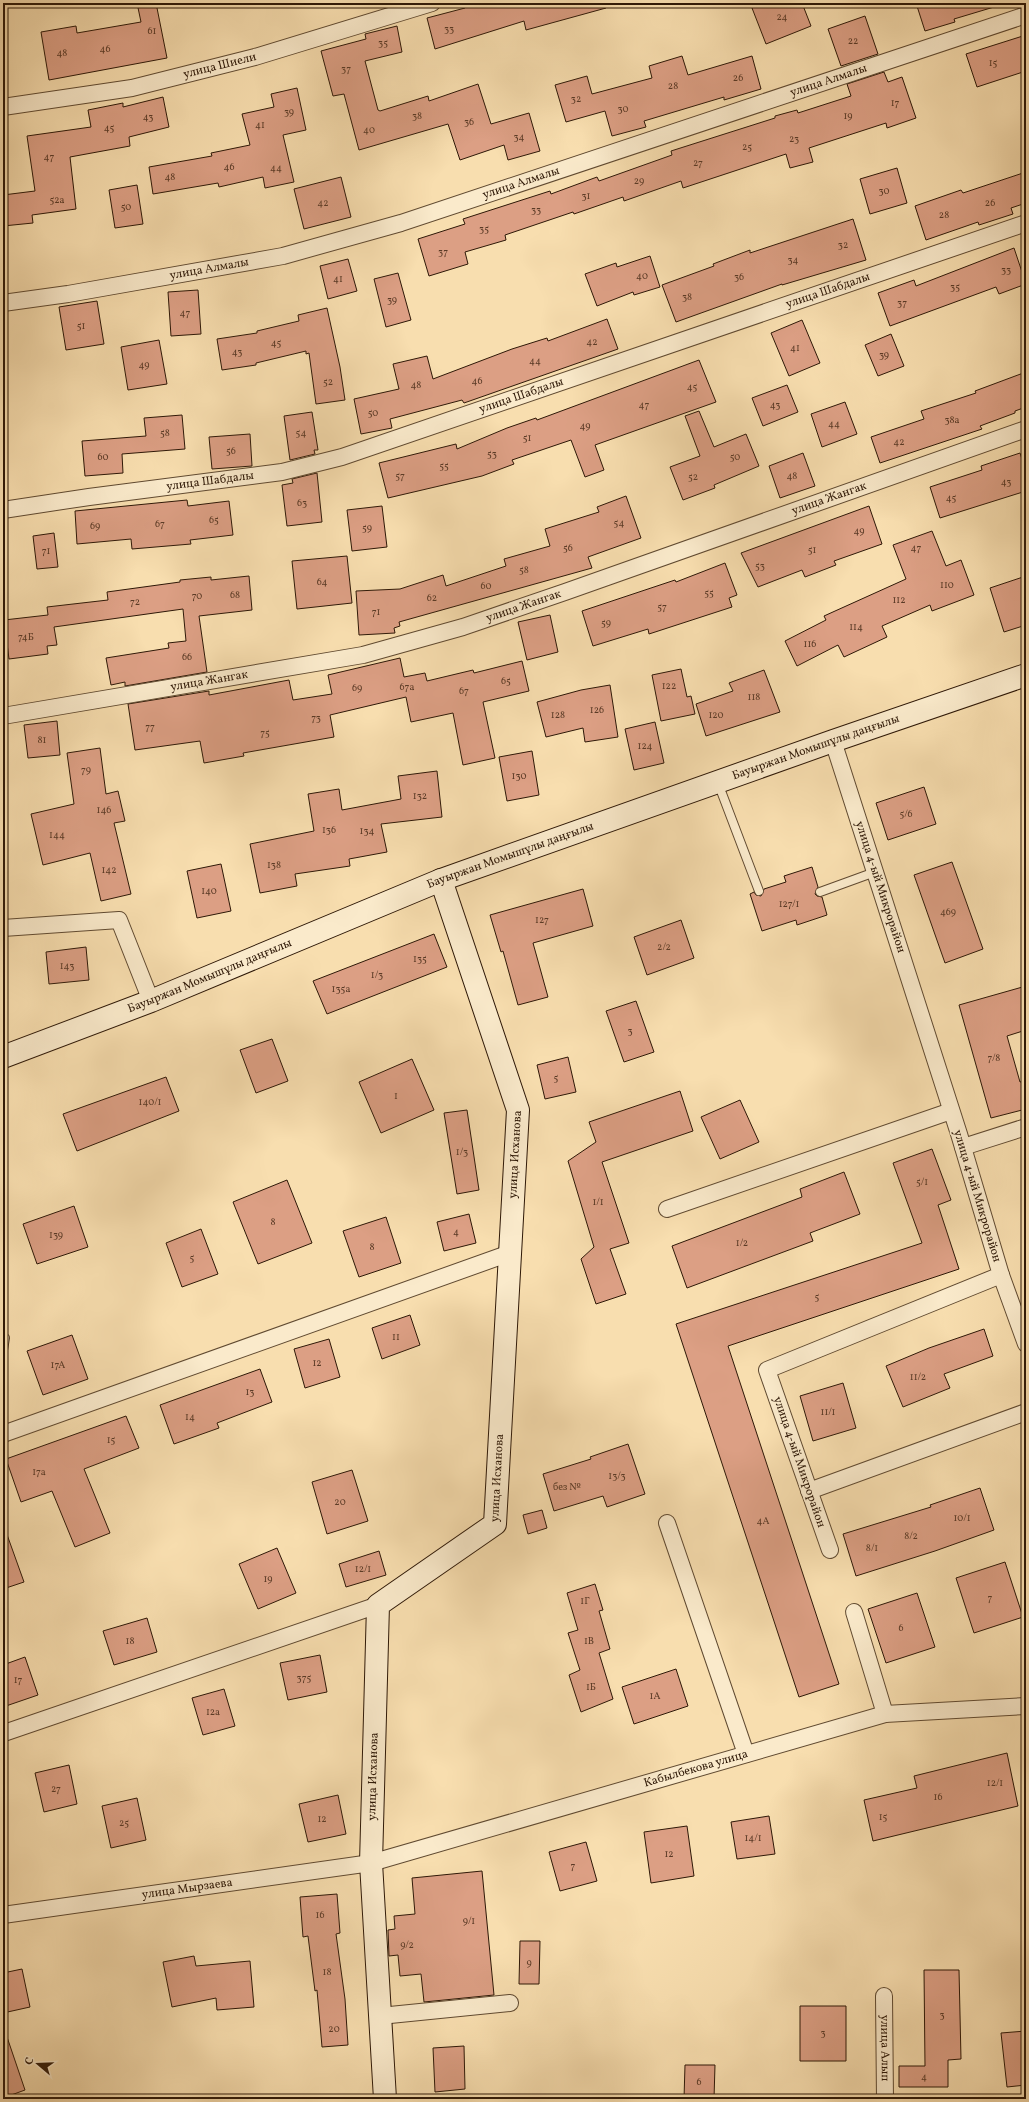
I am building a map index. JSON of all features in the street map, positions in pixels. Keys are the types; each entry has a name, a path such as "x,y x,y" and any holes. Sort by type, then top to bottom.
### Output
{"main road":[{"name":"Бауыржан Момышұлы даңғылы","path":"3,1058 151,1001 442,880 833,741 1026,675"},
{"name":"улица Исханова","path":"385,2099 371,1863 378,1605 495,1524 518,1110 442,880"}],"street":[{"name":"улица Шиели","path":"3,107 132,88 255,57 432,3"},
{"name":"улица Алмалы","path":"3,303 68,294 298,252 401,223 1026,15"},
{"name":"улица Шабдалы","path":"3,510 89,497 282,472 342,457 1026,224"},
{"name":"улица Жангак","path":"3,716 371,653 463,627 558,595 1026,429"},
{"name":"улица 4-ый Микрорайон","path":"830,1550 767,1370 1000,1274 963,1148 833,741"},
{"path":"3,928 119,920 151,1001"},
{"path":"668,1209 951,1111"},
{"path":"963,1148 1026,1127"},
{"path":"3,1434 510,1253"},
{"path":"1000,1274 1026,1344"},
{"path":"809,1491 1026,1412"},
{"path":"667,1523 746,1754"},
{"path":"4,1733 378,1605"},
{"path":"854,1612 885,1714"},
{"name":"Кабылбекова улица","path":"371,1863 885,1714 1026,1706"},
{"name":"улица Мырзаева","path":"3,1915 371,1863"},
{"name":"улица Алып","path":"884,1996 885,2099"},
{"path":"380,2016 510,2003"}],"lane":[{"path":"718,782 759,891"},
{"path":"820,892 875,872"},
{"path":"3,1350 5,1338"}],"building":[{"path":"137,3 156,3 167,58 49,80 41,32 76,26 77,33 141,22"},
{"path":"463,3 605,3 606,8 526,30 524,21 435,49 427,18 465,8"},
{"path":"767,3 802,3 811,26 766,44 752,8"},
{"path":"916,3 993,3 994,7 954,19 955,22 925,31"},
{"path":"865,16 878,54 841,66 828,29"},
{"path":"397,26 402,52 365,61 378,110 380,111 428,96 429,101 478,84 491,124 529,113 540,151 508,160 504,145 460,160 448,124 359,150 344,94 333,96 321,51 366,39 365,34"},
{"path":"1026,35 1026,71 977,87 966,54"},
{"path":"682,56 688,75 752,56 761,89 724,100 724,97 644,121 646,127 612,136 605,111 566,122 555,85 587,76 592,94 652,78 649,66"},
{"path":"884,72 888,82 902,77 916,118 887,128 886,123 809,148 813,162 790,168 786,154 683,188 681,181 624,201 623,197 574,214 573,212 505,235 506,240 465,252 468,264 429,276 418,239 465,224 463,219 550,191 551,194 597,177 599,181 672,155 671,151 775,118 775,116 797,110 798,113 851,96 847,84"},
{"path":"297,88 306,130 283,135 294,182 265,188 263,177 219,187 218,183 153,194 149,167 212,156 211,153 250,145 242,114 274,107 271,94"},
{"path":"163,97 169,127 129,137 130,146 70,157 76,209 32,215 33,223 3,226 3,195 35,191 27,136 91,127 88,110 123,103 123,107"},
{"path":"897,168 907,203 870,214 860,179"},
{"path":"1026,172 1026,203 1011,208 1013,214 979,225 978,222 926,240 915,206 961,190 963,193"},
{"path":"341,177 351,217 304,229 294,189"},
{"path":"137,185 143,224 115,228 109,190"},
{"path":"853,219 866,260 782,284 676,322 662,285 714,266 713,264 750,250 750,253"},
{"path":"1014,248 1026,284 999,294 996,287 890,326 878,293 914,280 916,286"},
{"path":"650,256 660,287 634,295 633,292 597,306 585,274 616,263 617,267"},
{"path":"348,259 357,291 328,299 320,266"},
{"path":"398,273 411,320 386,327 374,279"},
{"path":"198,290 201,334 171,336 168,292"},
{"path":"97,301 104,344 66,350 59,307"},
{"path":"327,308 340,367 345,400 316,404 309,353 306,354 306,351 256,363 256,365 222,370 217,339 257,333 257,331 299,321 298,315"},
{"path":"607,319 618,349 464,403 462,400 390,419 392,428 361,434 354,399 399,389 393,364 427,356 433,379 512,349 547,338 548,341"},
{"path":"802,320 820,363 789,376 771,333"},
{"path":"891,334 904,366 878,376 865,345"},
{"path":"159,340 167,384 128,390 121,347"},
{"path":"699,360 716,402 595,445 604,470 585,477 571,440 512,460 514,464 482,476 388,498 379,463 456,444 457,449 507,428 536,418 537,420"},
{"path":"1026,372 1026,407 1015,411 1015,413 980,426 982,429 880,463 871,437 924,419 921,411 976,393 975,391"},
{"path":"787,385 798,412 763,426 752,398"},
{"path":"845,402 857,434 822,447 811,414"},
{"path":"699,411 714,447 746,434 759,466 714,485 715,488 683,500 670,467 700,456 685,416"},
{"path":"312,412 318,450 314,450 315,454 290,460 284,416"},
{"path":"182,415 185,449 122,454 123,473 85,476 82,441 146,436 144,418"},
{"path":"250,434 252,466 212,469 209,437"},
{"path":"803,453 815,486 780,498 769,466"},
{"path":"1020,453 1026,472 1026,491 940,518 930,487 982,470 981,466"},
{"path":"317,473 322,522 287,526 282,485 293,483 292,479"},
{"path":"626,496 641,538 588,557 592,568 399,622 400,626 394,628 395,633 359,635 356,591 400,589 443,575 446,586 506,566 504,559 550,546 545,529 599,512 597,507"},
{"path":"187,500 188,506 229,501 233,535 190,540 191,544 132,549 131,539 77,544 75,511"},
{"path":"382,506 387,547 352,551 347,510"},
{"path":"869,506 882,544 834,561 836,565 805,577 802,570 758,587 741,553"},
{"path":"932,531 946,566 961,560 974,595 932,611 930,605 882,626 887,637 844,657 838,645 797,666 785,641 826,620 824,616 906,579 893,545"},
{"path":"54,533 58,567 37,569 33,536"},
{"path":"347,556 352,603 297,609 292,561"},
{"path":"725,563 737,595 729,598 732,607 649,634 648,629 593,646 582,611 675,580 676,582"},
{"path":"249,576 252,610 199,616 207,672 125,686 125,682 111,685 106,658 169,648 168,643 186,641 183,609 54,627 57,645 47,646 48,654 9,659 4,620 48,615 47,607 108,600 107,592 180,582 180,580 211,577 211,580"},
{"path":"1026,576 1026,625 1004,632 990,588"},
{"path":"550,615 558,652 527,660 518,622"},
{"path":"400,658 404,677 425,673 427,681 473,670 474,673 522,661 529,691 483,702 495,758 463,765 453,713 411,722 406,697 330,715 334,737 243,753 244,756 204,763 200,741 135,750 128,704 209,691 209,695 289,680 293,700 332,694 328,675"},
{"path":"681,669 687,697 691,696 695,714 661,721 652,675"},
{"path":"764,670 780,712 706,736 696,704 733,691 729,683"},
{"path":"610,685 618,737 585,742 583,728 546,737 537,702 581,690"},
{"path":"57,721 60,755 28,758 24,725"},
{"path":"655,722 664,763 634,770 625,729"},
{"path":"100,748 106,794 118,791 125,821 114,823 131,894 101,901 90,853 43,865 31,814 74,804 67,753"},
{"path":"532,751 539,795 507,801 499,757"},
{"path":"437,771 442,817 381,824 387,852 349,859 350,866 295,874 297,886 260,893 250,844 314,831 308,794 339,789 342,810 401,799 398,776"},
{"path":"924,787 936,824 888,840 876,803"},
{"path":"952,862 983,949 945,963 914,875"},
{"path":"221,864 231,911 197,918 187,871"},
{"path":"812,867 818,887 815,894 822,897 827,915 797,925 796,920 762,931 750,894 754,892 756,895 761,896 764,889 786,882 784,876"},
{"path":"583,889 593,926 533,943 548,997 518,1005 503,951 501,952 490,915"},
{"path":"681,920 694,958 647,975 634,937"},
{"path":"434,934 447,967 327,1014 313,981"},
{"path":"86,947 89,980 49,984 46,952"},
{"path":"1026,986 1026,1030 1007,1036 1020,1082 1026,1081 1026,1109 991,1118 959,1005"},
{"path":"636,1001 654,1052 624,1062 606,1011"},
{"path":"272,1039 288,1081 256,1093 240,1050"},
{"path":"568,1057 576,1092 545,1099 537,1065"},
{"path":"412,1059 434,1110 381,1133 359,1082"},
{"path":"166,1077 179,1111 77,1151 63,1114"},
{"path":"680,1091 693,1131 602,1162 629,1243 610,1249 626,1294 596,1304 581,1259 594,1247 568,1161 596,1142 589,1122"},
{"path":"740,1100 759,1142 720,1159 701,1117"},
{"path":"467,1110 479,1190 457,1194 444,1113"},
{"path":"932,1149 951,1200 938,1205 959,1269 728,1346 839,1684 799,1697 676,1324 922,1243 893,1163"},
{"path":"844,1172 860,1214 810,1233 813,1241 687,1288 672,1246 802,1197 800,1189"},
{"path":"287,1180 312,1243 258,1264 233,1202"},
{"path":"74,1206 88,1247 37,1264 23,1224"},
{"path":"469,1214 476,1243 444,1251 437,1222"},
{"path":"386,1217 401,1263 359,1277 343,1231"},
{"path":"201,1229 218,1274 182,1287 166,1243"},
{"path":"410,1315 420,1345 382,1359 372,1328"},
{"path":"984,1329 993,1356 944,1374 950,1388 903,1407 886,1366 929,1348"},
{"path":"72,1335 88,1379 43,1395 27,1351"},
{"path":"329,1339 340,1377 305,1388 294,1349"},
{"path":"260,1369 272,1402 217,1423 219,1428 174,1444 160,1405"},
{"path":"843,1383 856,1428 813,1441 800,1396"},
{"path":"126,1416 139,1448 84,1469 110,1533 75,1547 52,1491 21,1502 6,1459"},
{"path":"628,1444 645,1494 607,1507 603,1496 554,1511 543,1474 591,1459 590,1457"},
{"path":"352,1470 368,1521 327,1534 312,1482"},
{"path":"980,1488 994,1530 935,1551 856,1576 843,1534 931,1507 930,1505"},
{"path":"542,1510 547,1528 528,1534 523,1515"},
{"path":"5,1529 24,1582 3,1589 3,1530"},
{"path":"277,1548 296,1593 258,1609 239,1564"},
{"path":"379,1551 386,1575 346,1587 339,1564"},
{"path":"1005,1562 1023,1617 974,1633 956,1578"},
{"path":"595,1584 603,1610 599,1611 610,1649 599,1653 613,1699 581,1712 569,1675 580,1670 568,1633 578,1630 567,1593"},
{"path":"917,1593 935,1647 886,1663 868,1609"},
{"path":"147,1618 157,1652 114,1665 103,1631"},
{"path":"320,1655 327,1692 288,1700 280,1663"},
{"path":"25,1657 38,1695 3,1707 3,1665"},
{"path":"676,1669 688,1706 634,1724 622,1687"},
{"path":"224,1689 235,1726 203,1735 192,1698"},
{"path":"1007,1753 1018,1806 873,1841 864,1800 917,1788 914,1776"},
{"path":"69,1765 77,1804 44,1812 35,1773"},
{"path":"338,1795 346,1834 308,1842 299,1804"},
{"path":"137,1798 146,1840 111,1848 102,1806"},
{"path":"769,1816 775,1854 737,1859 731,1822"},
{"path":"687,1826 694,1876 651,1883 644,1832"},
{"path":"586,1842 597,1881 560,1891 549,1852"},
{"path":"482,1871 494,1995 424,2002 421,1974 400,1976 398,1955 389,1956 388,1930 395,1929 394,1916 415,1914 412,1878"},
{"path":"337,1894 340,1933 336,1934 345,1999 348,2045 322,2047 317,1990 315,1991 308,1936 303,1937 300,1897"},
{"path":"520,1941 540,1941 539,1984 519,1984"},
{"path":"194,1956 196,1966 250,1961 254,2007 217,2010 216,1998 172,2007 163,1962"},
{"path":"22,1969 30,2007 3,2013 3,1973"},
{"path":"924,1970 959,1970 961,2059 948,2060 948,2087 899,2087 899,2066 925,2066"},
{"path":"800,2006 846,2006 846,2061 800,2061"},
{"path":"1026,2031 1026,2085 1007,2087 1001,2033"},
{"path":"6,2034 25,2090 3,2098 3,2035"},
{"path":"464,2046 465,2089 435,2092 433,2048"},
{"path":"685,2065 715,2065 714,2099 684,2099"}]}
